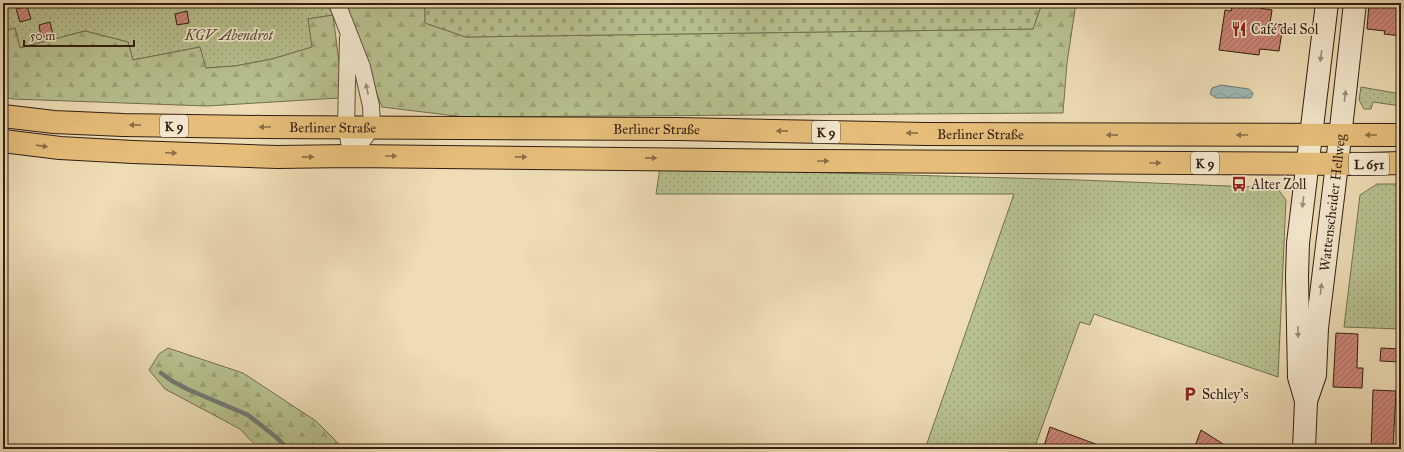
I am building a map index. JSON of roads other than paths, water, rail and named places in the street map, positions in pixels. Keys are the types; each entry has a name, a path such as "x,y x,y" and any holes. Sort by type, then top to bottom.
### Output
{"main road":[{"name":"Wattenscheider Hellweg","path":"1306,401 1299,377 1297,276 1298,243 1327,3"},
{"name":"Wattenscheider Hellweg","path":"1304,449 1306,401 1314,375 1317,328 1355,3"},
{"name":"Berliner Straße","path":"3,116 54,122 123,125 546,130 678,129 926,134 1311,135"},
{"name":"L 651","path":"1311,135 1401,135"},
{"name":"Berliner Straße","path":"3,141 60,148 125,152 277,157 352,156 804,161 1308,163"},
{"name":"L 651","path":"1308,163 1401,163"}],"street":[{"path":"338,3 362,67 371,106 372,127 352,156"},
{"path":"348,32 346,127 352,156"}],"water":[{"path":"1221,85 1249,89 1253,93 1251,98 1216,98 1210,94 1212,88"}],"waterway":[{"path":"161,373 187,389 248,415 276,437 288,449"}],"place":[{"name":"Café del Sol","path":"1239,29"},
{"name":"Alter Zoll","path":"1239,184"},
{"name":"Schley's","path":"1190,394"}],"park label":[{"name":"KGV Abendrot","path":"229,35"}]}
